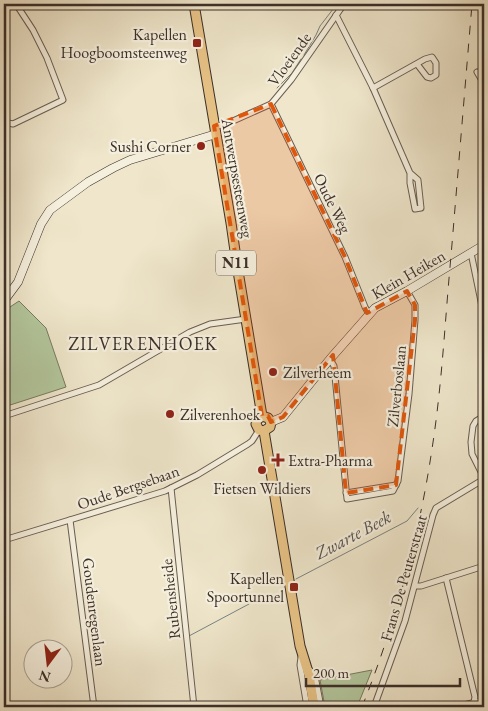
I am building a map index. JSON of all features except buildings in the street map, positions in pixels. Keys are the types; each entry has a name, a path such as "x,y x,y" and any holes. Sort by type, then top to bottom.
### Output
{"main road":[{"name":"Antwerpsesteenweg","path":"194,4 262,416"},
{"path":"262,416 271,422 270,427 262,430"},
{"name":"N11","path":"262,416 258,418 256,426 262,430 266,445 302,654 309,675 314,707"}],"street":[{"path":"4,122 13,124 63,100 47,58 33,30 16,4"},
{"name":"Vloeiende","path":"215,130 271,104 291,80 344,4"},
{"path":"336,15 373,88 410,173 415,209 421,208 418,180 410,173"},
{"path":"373,88 417,64 432,57 436,63 436,75 431,78 427,77 417,64"},
{"path":"477,72 484,84"},
{"name":"Oude Weg","path":"271,104 345,257 369,314"},
{"path":"4,300 18,282 41,224 50,210 88,182 130,160 215,130"},
{"name":"Klein Heiken","path":"271,422 283,417 369,314 384,302 407,291 484,245"},
{"path":"471,252 484,316"},
{"name":"Zilverboslaan","path":"330,359 334,366 346,493 396,485 409,394 416,320 415,305 407,291"},
{"path":"4,416 99,385 190,332 210,324 246,319"},
{"path":"484,416 476,421 471,442 472,454 484,479"},
{"name":"Oude Bergsebaan","path":"4,540 171,488 197,475 252,441 262,430"},
{"path":"252,441 260,441 266,445"},
{"name":"Frans De Peuterstraat","path":"374,707 394,654 436,508 484,479"},
{"name":"Rubensheide","path":"171,488 194,707"},
{"name":"Goudenregenlaan","path":"70,520 94,707"},
{"path":"415,586 422,586 484,566"},
{"path":"446,578 475,697 475,706"},
{"path":"302,654 300,665 307,707"},
{"path":"306,666 315,676 321,707"},
{"path":"456,707 475,706 484,700"}],"highlighted area":[{"path":"271,104 345,257 367,313 407,291 415,305 415,320 396,485 346,493 333,355 283,417 271,422 268,416 262,416 214,126"}],"green space":[{"path":"19,301 46,328 66,387 4,407 4,311"},
{"path":"372,670 357,707 325,707 320,680"}],"waterway":[{"name":"Vloeiende","path":"304,55 320,26 337,4"},
{"name":"Vloeiende","path":"277,88 292,73 301,59"},
{"name":"Zwarte Beek","path":"296,579 407,521 418,508"},
{"name":"Zwarte Beek","path":"189,636 249,604"}],"railway":[{"path":"362,707 395,612 413,547 427,482 443,352 472,4"}],"place":[{"name":"Kapellen Hoogboomsteenweg","path":"197,43"},
{"name":"Sushi Corner","path":"201,146"},
{"name":"Zilverheem","path":"273,372"},
{"name":"Zilverenhoek","path":"170,414"},
{"name":"Extra-Pharma","path":"278,460"},
{"name":"Fietsen Wildiers","path":"262,470"},
{"name":"Kapellen Spoortunnel","path":"294,587"}],"district":[{"name":"ZILVERENHOEK","path":"143,344"}]}
